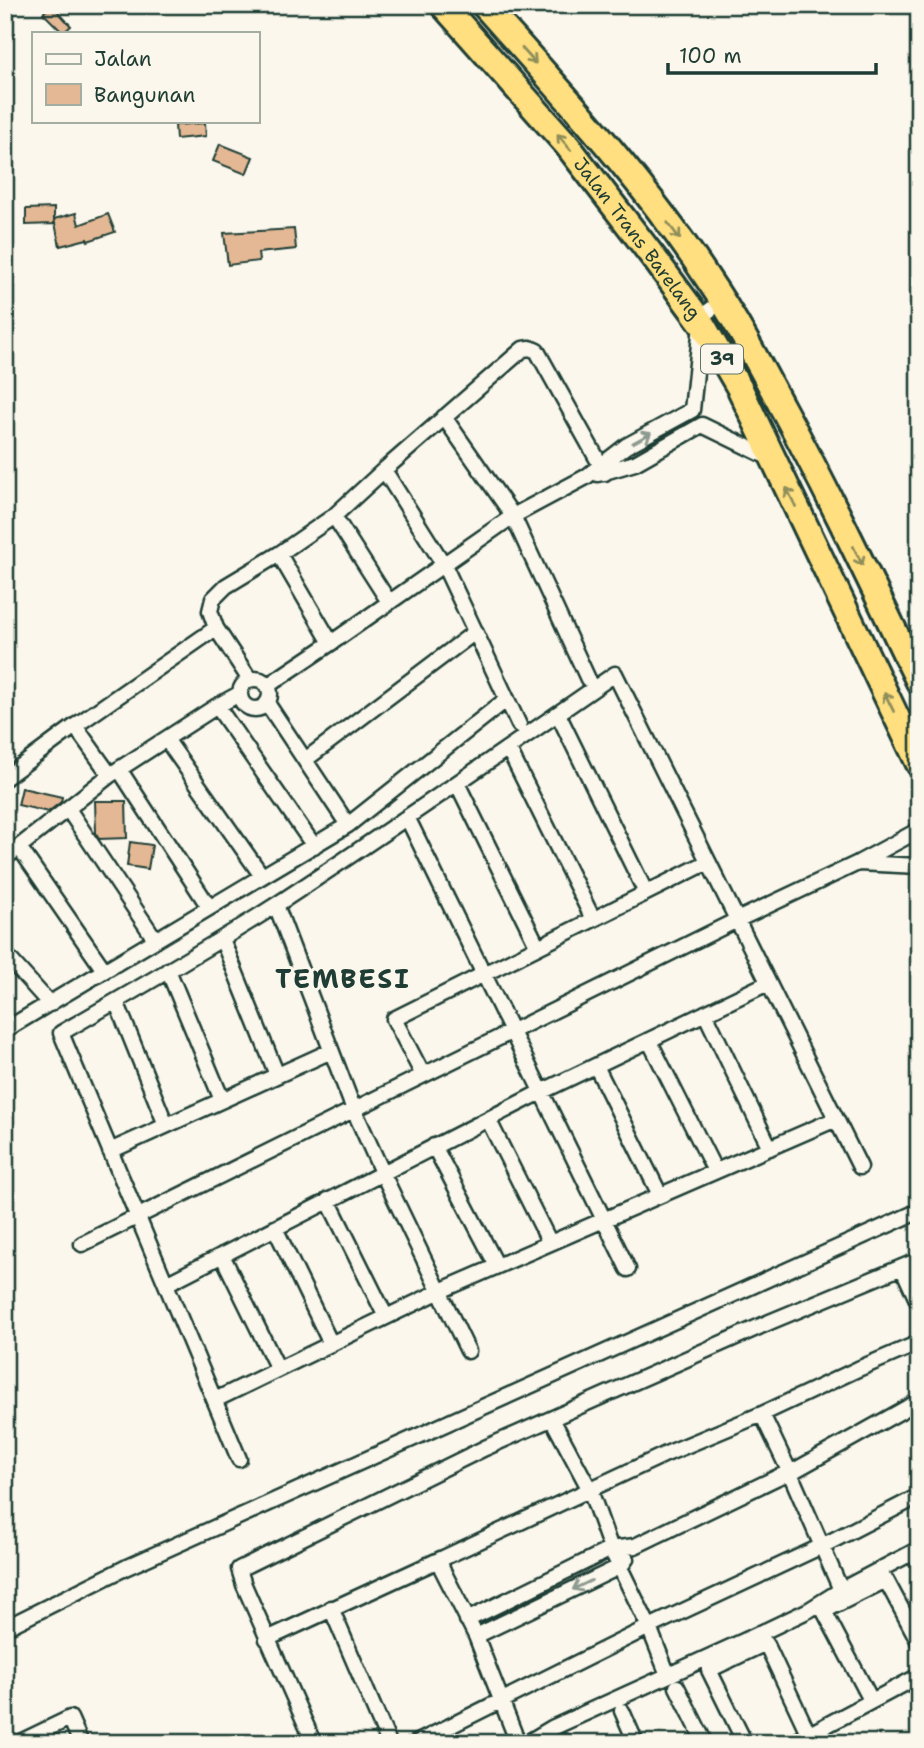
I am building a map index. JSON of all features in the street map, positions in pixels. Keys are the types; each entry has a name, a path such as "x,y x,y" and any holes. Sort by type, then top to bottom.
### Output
{"highway":[{"name":"Jalan Trans Barelang","path":"443,5 567,145 701,322 740,389 919,764"},
{"name":"Jalan Trans Barelang","path":"484,5 578,110 629,173 690,252 722,301 757,359 821,479 919,682"}],"street":[{"path":"722,301 702,316 692,410 702,425 772,459"},
{"path":"250,680 216,628 210,611 213,598 226,586 334,516 523,349 537,351 603,468"},
{"path":"267,685 513,516 603,468 626,446 692,410"},
{"path":"444,417 513,516 588,679"},
{"path":"603,468 635,463 702,425"},
{"path":"384,470 444,565 519,725"},
{"path":"334,516 389,602"},
{"path":"279,554 331,643"},
{"path":"5,778 216,628"},
{"path":"305,760 475,632"},
{"path":"239,1459 61,1033 276,905 615,674 860,1167"},
{"path":"250,680 260,680 267,685 270,694 267,704 259,709 249,709 242,703 239,694 242,685 250,680"},
{"path":"5,858 115,772 239,694"},
{"path":"5,1030 348,825 507,699"},
{"path":"267,704 348,825"},
{"path":"217,706 314,846"},
{"path":"558,714 646,893"},
{"path":"75,726 115,772 209,907"},
{"path":"166,739 262,876"},
{"path":"508,748 593,919"},
{"path":"457,783 538,947"},
{"path":"68,808 155,939"},
{"path":"407,817 628,1269"},
{"path":"82,1244 737,920 858,863 919,830"},
{"path":"19,847 104,970"},
{"path":"423,1075 394,1018 708,862"},
{"path":"858,863 919,866"},
{"path":"276,905 354,1110 468,1351"},
{"path":"222,939 277,1075"},
{"path":"5,954 50,1004"},
{"path":"168,970 222,1100"},
{"path":"166,1284 541,1092 768,982"},
{"path":"116,1001 166,1125"},
{"path":"705,1013 770,1147"},
{"path":"649,1040 715,1171"},
{"path":"110,1150 331,1051"},
{"path":"596,1066 660,1195"},
{"path":"488,1119 551,1242"},
{"path":"215,1400 440,1291 836,1119"},
{"path":"434,1146 497,1266"},
{"path":"328,1200 386,1317"},
{"path":"5,1628 127,1567 919,1211"},
{"path":"275,1228 331,1344"},
{"path":"222,1255 278,1369"},
{"path":"313,1743 239,1569 485,1448 772,1321 919,1260"},
{"path":"902,1267 919,1304"},
{"path":"267,1639 666,1454 919,1343"},
{"path":"467,1620 611,1549 635,1546 790,1473 919,1401"},
{"path":"762,1414 841,1590"},
{"path":"552,1419 590,1490 611,1549 672,1681 705,1743"},
{"path":"416,1743 649,1627 822,1546 919,1496"},
{"path":"476,1636 621,1566 635,1546"},
{"path":"527,1743 552,1728 672,1681 919,1549"},
{"path":"443,1558 442,1569 476,1636 518,1743"},
{"path":"871,1700 824,1611 886,1580 919,1642"},
{"path":"331,1608 389,1743"},
{"path":"745,1743 709,1670 766,1643 809,1735"},
{"path":"793,1743 919,1676"},
{"path":"622,1711 636,1743"},
{"path":"18,1743 70,1718 81,1743"}],"building":[{"path":"52,5 71,26 62,32 43,13"},
{"path":"205,123 206,136 176,139 175,125"},
{"path":"220,144 253,157 246,174 213,161"},
{"path":"54,208 54,224 26,225 26,209"},
{"path":"76,213 79,225 108,214 115,232 60,246 54,219"},
{"path":"294,229 296,249 258,253 259,261 228,265 224,233"},
{"path":"22,788 62,797 61,802 48,812 18,805"},
{"path":"95,801 126,801 127,838 99,839 96,833"},
{"path":"130,842 152,845 148,869 127,866"}],"district":[{"name":"TEMBESI","path":"343,979"}]}
